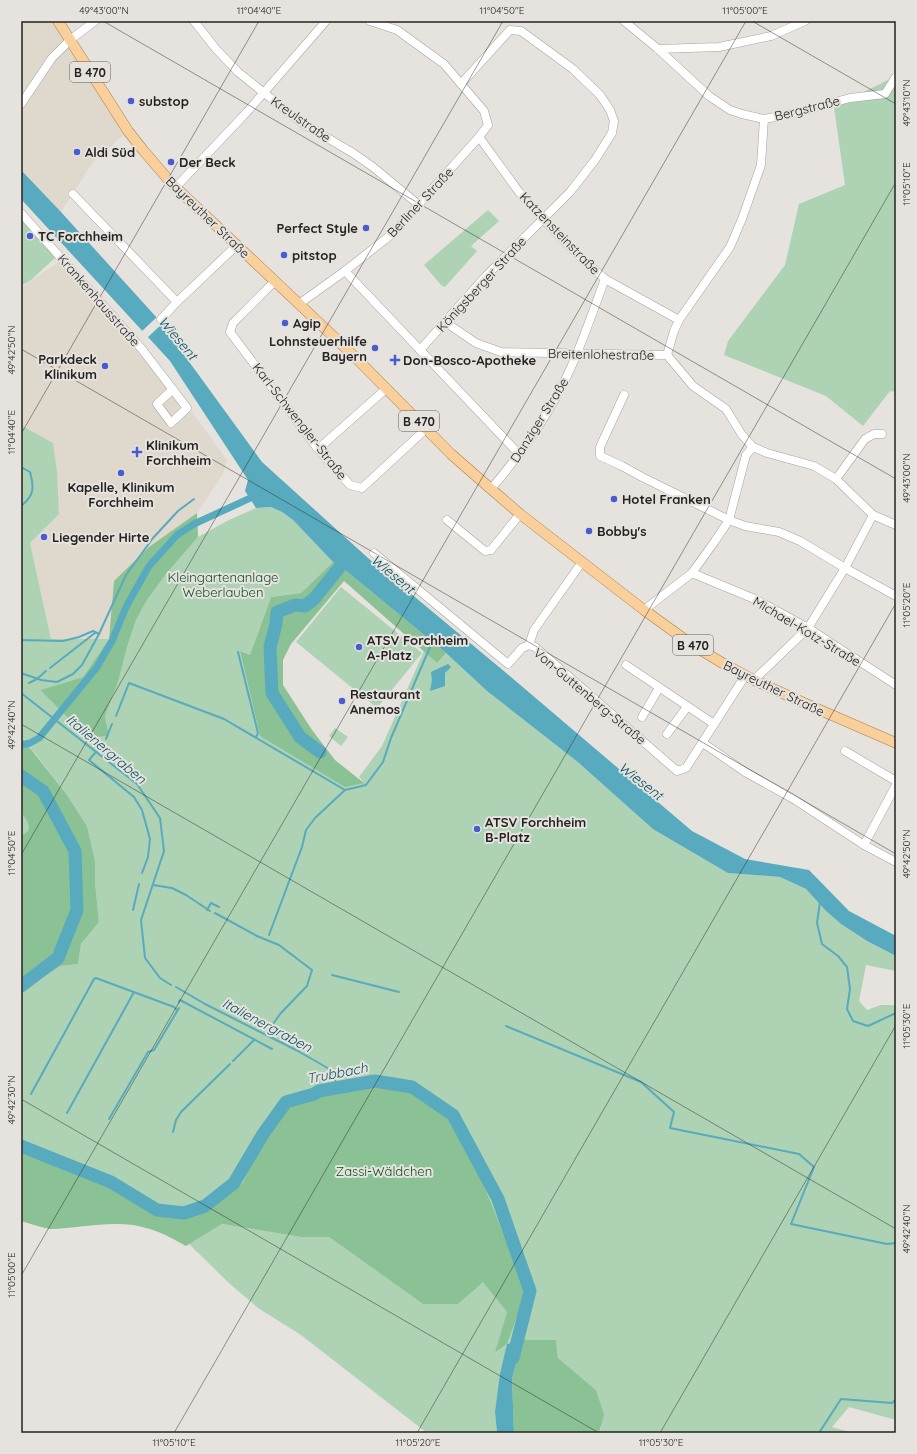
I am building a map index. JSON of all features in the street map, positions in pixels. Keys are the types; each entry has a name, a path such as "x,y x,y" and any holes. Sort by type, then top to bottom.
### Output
{"main road":[{"name":"Bayreuther Straße","path":"58,21 128,131 175,188 387,388 451,454 520,514 644,610 691,644 750,678 804,704 896,743"}],"street":[{"path":"22,99 52,58 70,40 95,21"},
{"name":"Kreulstraße","path":"194,21 238,72 302,123 353,153 419,205"},
{"path":"175,188 237,122 326,21"},
{"path":"370,21 397,30 444,64 461,84"},
{"name":"Bergstraße","path":"624,21 658,49 709,96 730,110 764,119 791,114 850,98 885,94 895,78"},
{"path":"658,49 719,47 771,36 805,21"},
{"name":"Königsberger Straße","path":"420,350 486,276 570,192 595,160 612,133 614,121 610,110 600,94 573,69 521,31 510,30 461,84"},
{"name":"Berliner Straße","path":"299,304 345,271 392,234 479,138 488,125 484,111 461,84"},
{"path":"667,355 679,320 730,247 742,219 761,165 764,119"},
{"name":"Katzensteinstraße","path":"479,138 519,192 542,219 578,255 605,279 679,320"},
{"path":"73,194 177,302"},
{"name":"Krankenhausstraße","path":"21,213 136,342 173,389"},
{"path":"161,319 236,246"},
{"path":"345,271 519,454"},
{"name":"Danziger Straße","path":"491,489 519,454 556,397 577,354 605,279"},
{"name":"Karl-Schwengler-Straße","path":"275,281 232,323 230,332 318,449 350,485 362,488 427,428"},
{"name":"Breitenlohestraße","path":"446,322 476,342 501,352 667,355 693,386 726,409 742,435 752,447 767,454 814,466 836,479 873,515 896,525"},
{"path":"318,449 387,388"},
{"path":"624,395 600,447 600,456 729,520 745,526 780,532 800,541 896,596"},
{"path":"836,479 865,439 874,434 882,434"},
{"path":"644,610 692,572 729,520 746,455 752,447"},
{"path":"447,520 485,550 491,550 520,514"},
{"name":"Von-Guttenberg-Straße","path":"374,553 508,664 522,648 529,645 535,647 677,771 686,768 714,724 750,678 808,628 845,568 873,515"},
{"path":"529,645 534,630 582,562"},
{"name":"Michael-Kotz-Straße","path":"692,572 757,600 808,628 896,685"},
{"path":"626,665 714,724"},
{"path":"642,717 659,688"},
{"path":"667,734 687,707"},
{"path":"703,743 745,772 792,798 864,845 896,862"},
{"path":"845,751 896,781"},
{"path":"864,845 896,785"}],"shaded area":[{"path":"21,21 58,21 128,131 93,162 61,212 21,170"},
{"name":"Klinikum Forchheim","path":"60,261 162,371 227,460 223,474 197,513 114,581 109,639 51,639 30,543 59,514 53,443 21,425 21,288"}],"green space":[{"path":"896,76 896,392 890,391 863,426 826,396 724,355 728,341 785,265 799,204 845,185 834,107"},
{"path":"488,210 499,221 471,246 477,251 445,287 441,285 424,265"},
{"name":"TC Forchheim","path":"21,216 57,256 31,280 21,286"},
{"name":"Kleingartenanlage Weberlauben","path":"21,425 53,443 57,472 59,514 30,543 51,639 109,639 83,677 40,690 69,719 97,737 109,736 105,716 118,682 136,620 147,600 166,574 198,537 229,520 256,508 271,507 282,512 293,520 333,562 301,593 271,597 250,655 240,651 260,736 364,782 359,777 382,746 424,651 437,663 446,653 487,691 579,763 728,873 780,877 806,889 826,911 841,924 867,941 896,956 896,971 866,965 859,1001 867,1010 881,1005 896,1005 896,1420 849,1407 832,1427 853,1433 599,1433 601,1428 596,1390 558,1358 556,1340 525,1341 507,1344 527,1291 480,1176 465,1146 351,1085 338,1094 316,1097 266,1136 242,1184 208,1208 183,1215 154,1213 110,1182 21,1149 21,990 61,966 78,964 81,944 99,922 95,883 95,861 87,826 67,795 24,739 21,738"},
{"path":"197,513 198,537 166,574 147,600 136,620 118,682 105,716 109,736 97,737 69,719 40,690 83,677 109,639 114,581 149,547"},
{"path":"333,562 345,570 446,653 437,663 344,581 291,644 283,660 283,685 312,730 335,760 364,783 345,787 260,736 240,651 250,655 271,597 301,593"},
{"name":"ATSV Forchheim A-Platz","path":"341,587 422,653 377,708 296,642"},
{"path":"335,728 348,737 341,746 329,736"},
{"path":"21,738 67,795 87,826 95,861 95,883 99,922 81,944 78,964 61,966 21,990 21,836 28,831 28,826 27,821 21,813"},
{"path":"21,813 27,821 28,831 21,836"},
{"name":"Zassi-Wäldchen","path":"351,1085 412,1087 453,1115 465,1146 480,1176 527,1291 507,1344 495,1353 507,1312 483,1282 458,1304 423,1304 329,1237 301,1237 222,1224 186,1246 160,1232 126,1224 100,1224 50,1229 21,1221 21,1149 110,1182 154,1213 183,1215 208,1208 242,1184 266,1136 288,1104 316,1097 338,1094"},
{"path":"222,1224 301,1237 329,1237 423,1304 458,1304 483,1281 507,1312 496,1353 507,1344 495,1412 497,1433 427,1433 301,1335 258,1308 230,1284 189,1244"},
{"path":"523,1340 556,1340 558,1358 596,1390 604,1415 599,1433 514,1433 512,1378"}],"water":[{"path":"21,170 158,319 262,462 368,558 692,831 745,859 809,870 849,911 896,936 896,956 867,941 841,924 826,911 806,889 780,877 728,873 653,829 579,763 487,691 446,653 345,570 333,562 293,520 282,512 271,507 256,508 245,491 248,480 170,361 21,199"},
{"path":"448,664 451,667 445,673 445,686 430,691 432,680 431,672"},
{"path":"523,1340 512,1378 514,1433 497,1433 495,1412 500,1374 507,1344"}],"pier":[{"path":"157,317 163,323 147,338 141,332"}],"waterway":[{"path":"21,467 30,472 33,486 29,498 21,506"},
{"path":"21,745 30,743 39,738 97,667 112,641 126,607 149,566 177,535 194,524 257,495"},
{"path":"21,673 41,680 57,682 73,674 82,665 99,634 126,575 153,538 178,511 194,499"},
{"path":"320,752 300,737 272,693 270,647 276,624 277,612 295,605 305,606 314,599 347,558"},
{"path":"21,640 63,641 79,637 93,631 99,634"},
{"path":"50,668 95,633"},
{"path":"269,935 302,847 306,830 315,818 345,790 366,785 383,762 391,738 433,640"},
{"path":"238,652 258,733 256,737"},
{"path":"29,683 37,679 46,671"},
{"path":"116,716 129,683 224,719 345,790"},
{"name":"Italienergraben","path":"21,693 137,784 160,818 164,851 141,920 145,958 160,978 171,985"},
{"path":"106,739 112,724"},
{"path":"101,746 89,760 134,797 142,810 150,839 148,857 142,873"},
{"name":"Trubbach","path":"21,776 43,791 75,851 77,910 58,958 21,986"},
{"path":"133,910 139,884"},
{"path":"153,885 172,888 186,895 210,911"},
{"name":"Wiesent","path":"820,902 817,923 822,944 838,956 847,967 850,989 847,1009 853,1021 868,1026 896,1013"},
{"path":"207,910 211,903 219,907"},
{"path":"215,913 257,936 279,945 312,970 307,986 280,1014 273,1024"},
{"path":"332,975 399,992"},
{"path":"31,1094 94,979 96,978 174,1007 177,1010"},
{"name":"Italienergraben","path":"176,987 205,1004 298,1051 331,1070 338,1088"},
{"path":"67,1113 134,992"},
{"path":"179,1002 180,1000 272,1049"},
{"path":"109,1119 148,1052 154,1050 179,1008"},
{"path":"506,1026 641,1082 674,1112 670,1128 799,1154 814,1167 791,1224 887,1244 896,1243"},
{"path":"233,1061 254,1040"},
{"path":"173,1132 176,1120 181,1112 230,1064"},
{"name":"Italienergraben","path":"21,1146 111,1182 157,1210 184,1213 205,1206 234,1183 263,1134 286,1102 314,1094 319,1091 375,1081 412,1087 453,1115 498,1199 530,1291 513,1358"},
{"path":"819,1433 841,1399 892,1403 896,1399"}],"place":[{"name":"substop","path":"131,101"},
{"name":"Aldi Süd","path":"77,152"},
{"name":"Der Beck","path":"171,162"},
{"name":"Perfect Style","path":"366,228"},
{"name":"TC Forchheim","path":"30,236"},
{"name":"pitstop","path":"284,255"},
{"name":"Agip","path":"285,323"},
{"name":"Lohnsteuerhilfe Bayern","path":"375,348"},
{"name":"Don-Bosco-Apotheke","path":"395,360"},
{"name":"Parkdeck Klinikum","path":"105,366"},
{"name":"Klinikum Forchheim","path":"137,452"},
{"name":"Kapelle, Klinikum Forchheim","path":"121,473"},
{"name":"Hotel Franken","path":"614,499"},
{"name":"Bobby's","path":"589,531"},
{"name":"Liegender Hirte","path":"44,537"},
{"name":"ATSV Forchheim A-Platz","path":"359,647"},
{"name":"Restaurant Anemos","path":"342,701"},
{"name":"ATSV Forchheim B-Platz","path":"477,829"}]}
